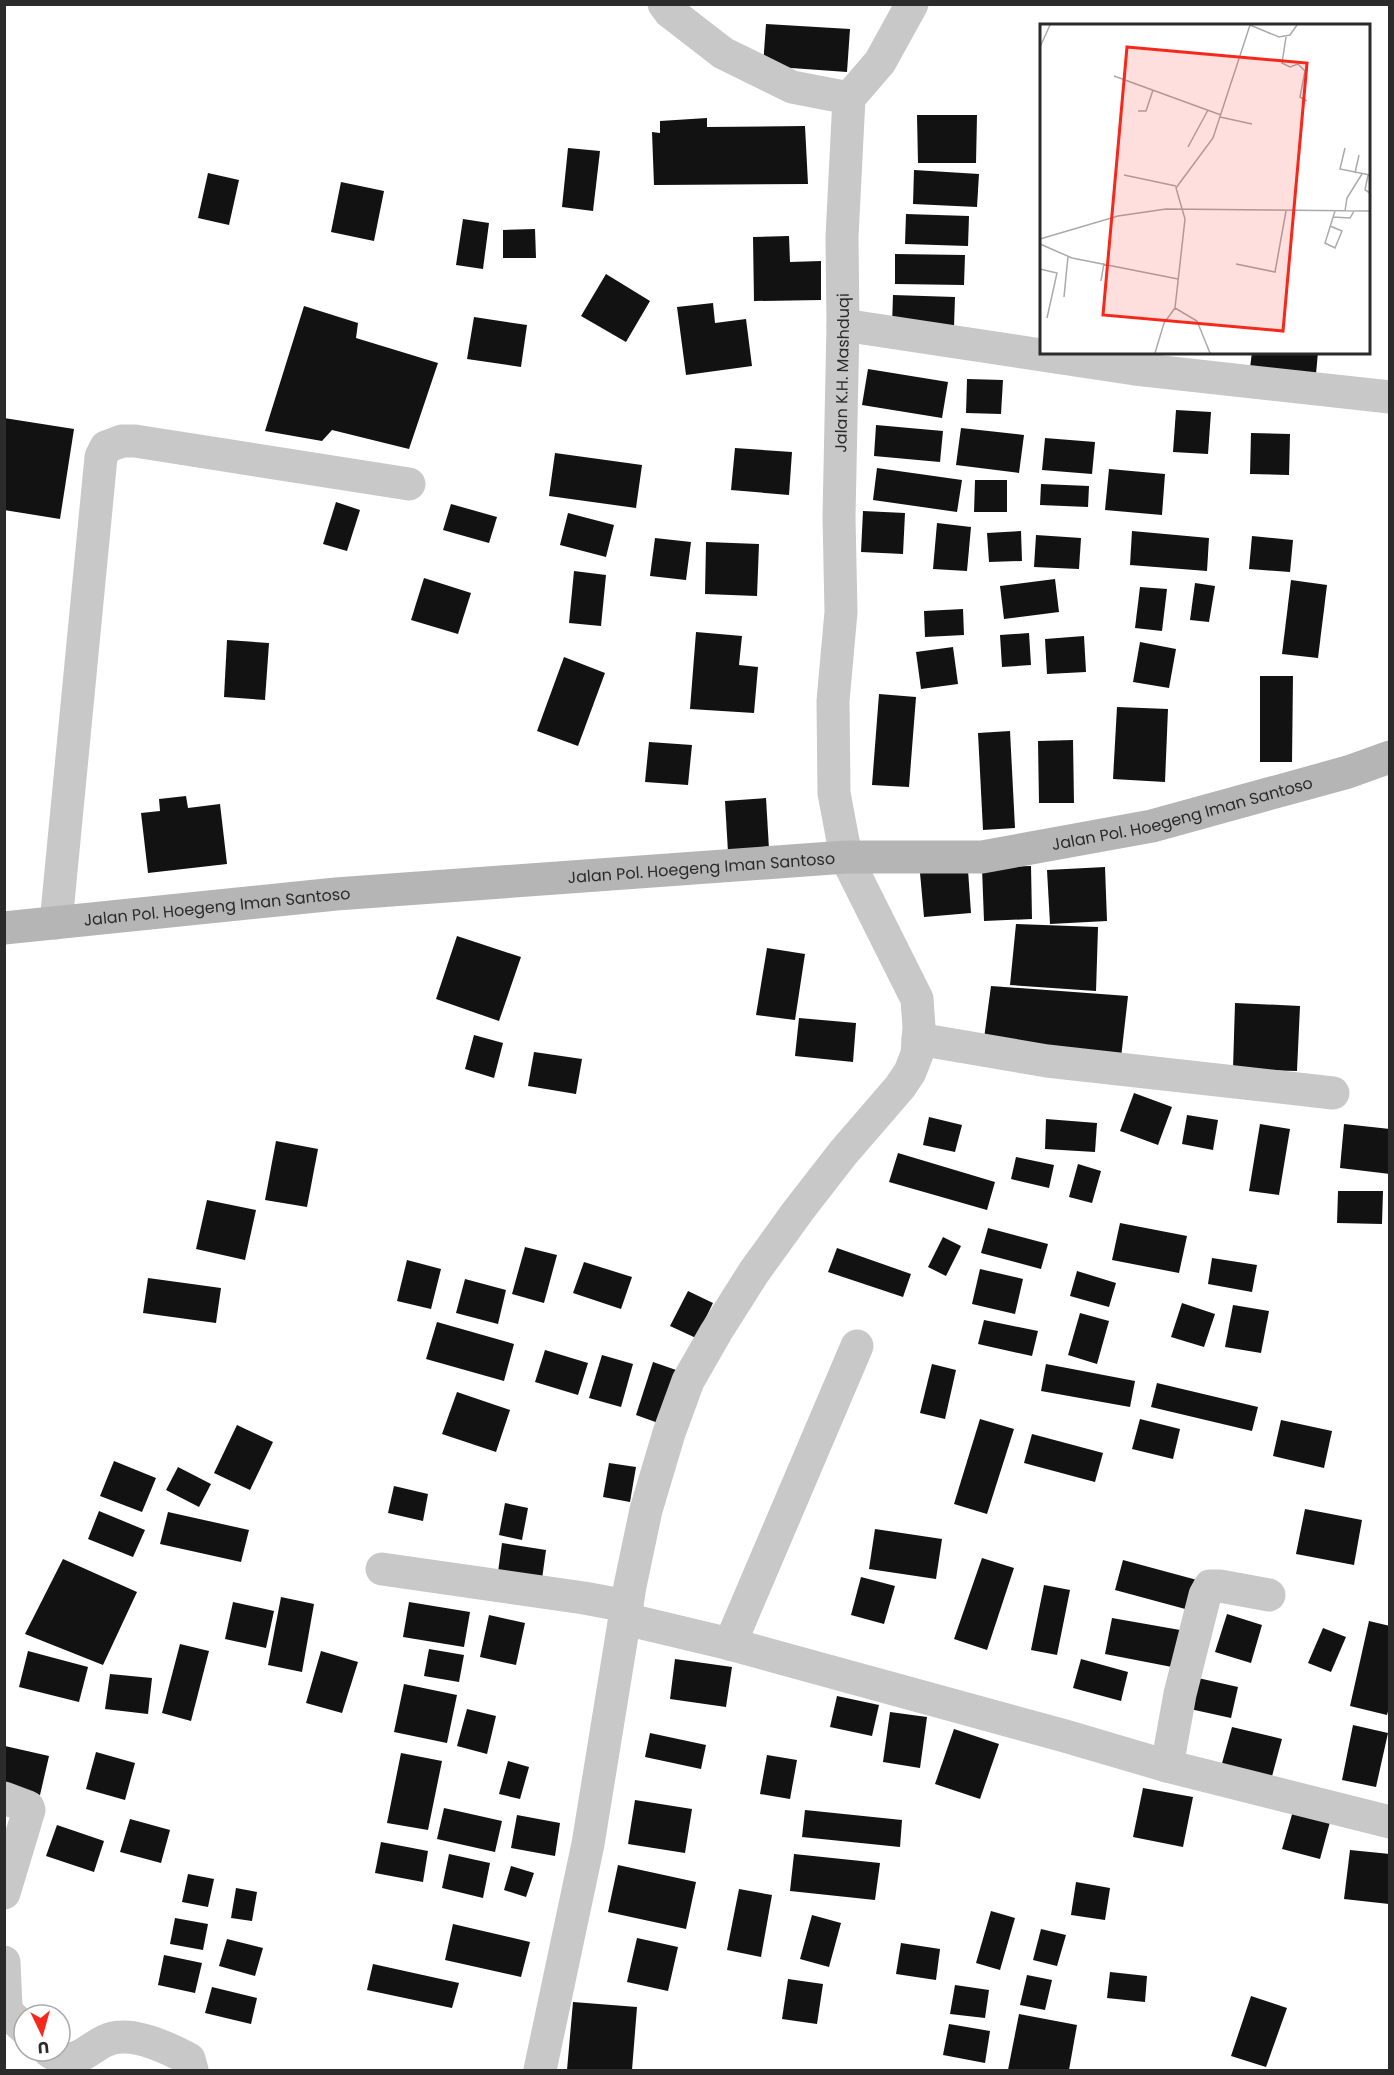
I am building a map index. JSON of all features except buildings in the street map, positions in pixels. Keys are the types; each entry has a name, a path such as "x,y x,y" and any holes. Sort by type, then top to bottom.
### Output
{"street":[{"path":"664,4 670,12 723,53 792,87 849,98 880,62 912,4"},
{"name":"Jalan K.H. Mashduqi","path":"540,2070 588,1844 626,1612 646,1510 669,1433 688,1381 754,1272 843,1153 900,1088 917,1054 916,999 846,857 834,793 833,701 841,612 839,517 843,325 842,237 849,98"},
{"path":"843,325 1135,369 1389,397"},
{"path":"56,923 101,457 106,447 122,441 135,441 409,484"},
{"name":"Jalan Pol. Hoegeng Iman Santoso","path":"4,928 336,894 846,857 982,857 1152,826 1348,772 1389,757"},
{"path":"918,1039 1047,1061 1333,1093"},
{"path":"730,1644 857,1346"},
{"path":"382,1569 584,1598 730,1644 1167,1766 1389,1821"},
{"path":"1167,1766 1180,1694 1204,1595 1210,1586 1269,1595"},
{"path":"4,1798 28,1807 29,1810 4,1893"},
{"path":"4,1962 6,2007 12,2017"},
{"path":"72,2062 77,2061 108,2038 124,2037 138,2039 176,2052 189,2059 192,2070"}]}
